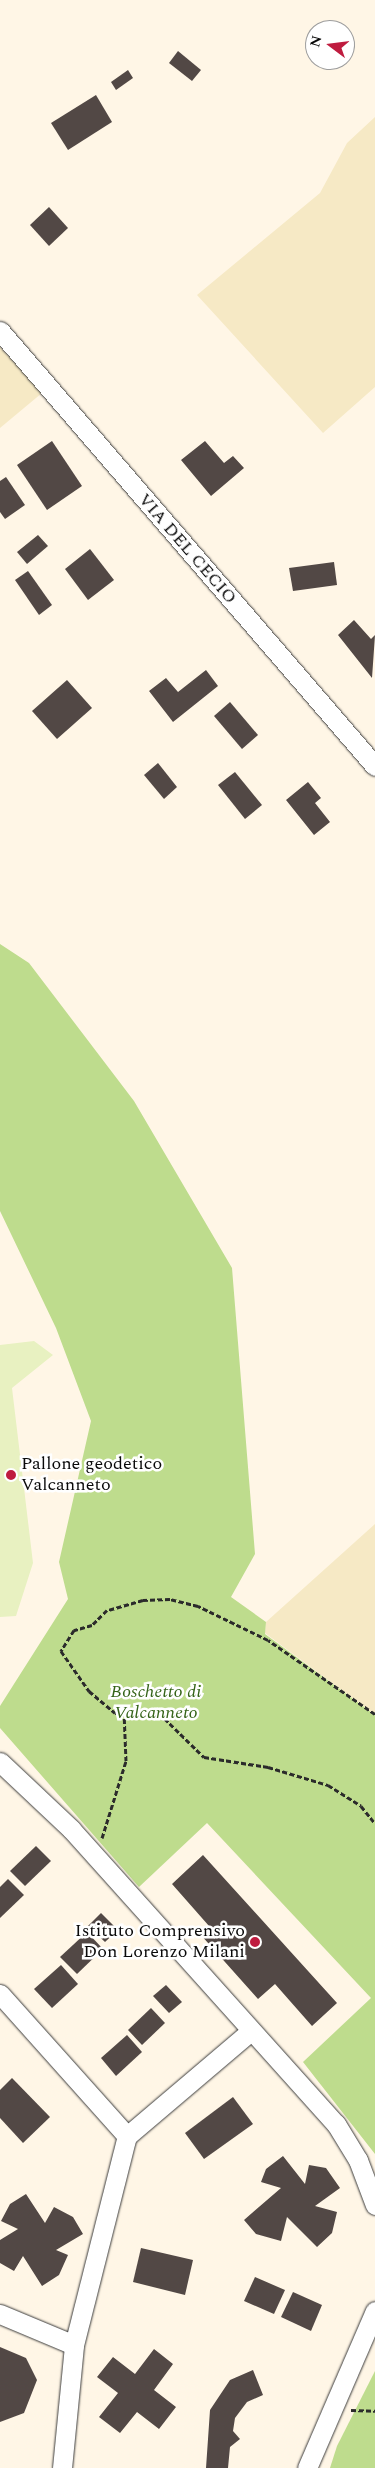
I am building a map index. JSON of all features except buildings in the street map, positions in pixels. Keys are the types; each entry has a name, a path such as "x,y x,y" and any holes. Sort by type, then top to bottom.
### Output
{"street":[{"name":"VIA DEL CECIO","path":"0,331 375,766"},
{"path":"0,1762 96,1858 341,2131 362,2167 375,2205"},
{"path":"0,1994 127,2136"},
{"path":"62,2468 74,2345 127,2136 251,2031"},
{"path":"307,2468 375,2310"},
{"path":"0,2314 74,2345"}],"path":[{"path":"375,1714 268,1640 198,1606 170,1599 143,1600 107,1610 92,1625 74,1630 62,1651 89,1692 116,1713 158,1713 204,1757 268,1767 328,1785 361,1806 375,1823"},
{"path":"96,1858 126,1761 124,1712"},
{"path":"333,2409 375,2411"}],"shaded area":[{"path":"375,117 375,387 323,433 197,295 320,193 347,143"},
{"path":"0,347 42,393 0,428"},
{"path":"375,1524 375,1715 265,1633 266,1622"}],"green space":[{"name":"Boschetto di Valcanneto","path":"0,944 29,963 134,1101 232,1268 255,1554 231,1597 266,1622 265,1634 375,1715 375,2154 303,2062 371,1998 207,1823 139,1887 0,1728 0,1706 68,1599 59,1562 91,1421 56,1328 0,1211"},
{"name":"Pallone geodetico Valcanneto","path":"34,1341 53,1355 12,1388 33,1563 16,1616 0,1617 0,1345"},
{"path":"375,2371 375,2468 330,2468 337,2446"}],"place":[{"name":"Pallone geodetico Valcanneto","path":"11,1475"},
{"name":"Istituto Comprensivo Don Lorenzo Milani","path":"255,1942"}]}
